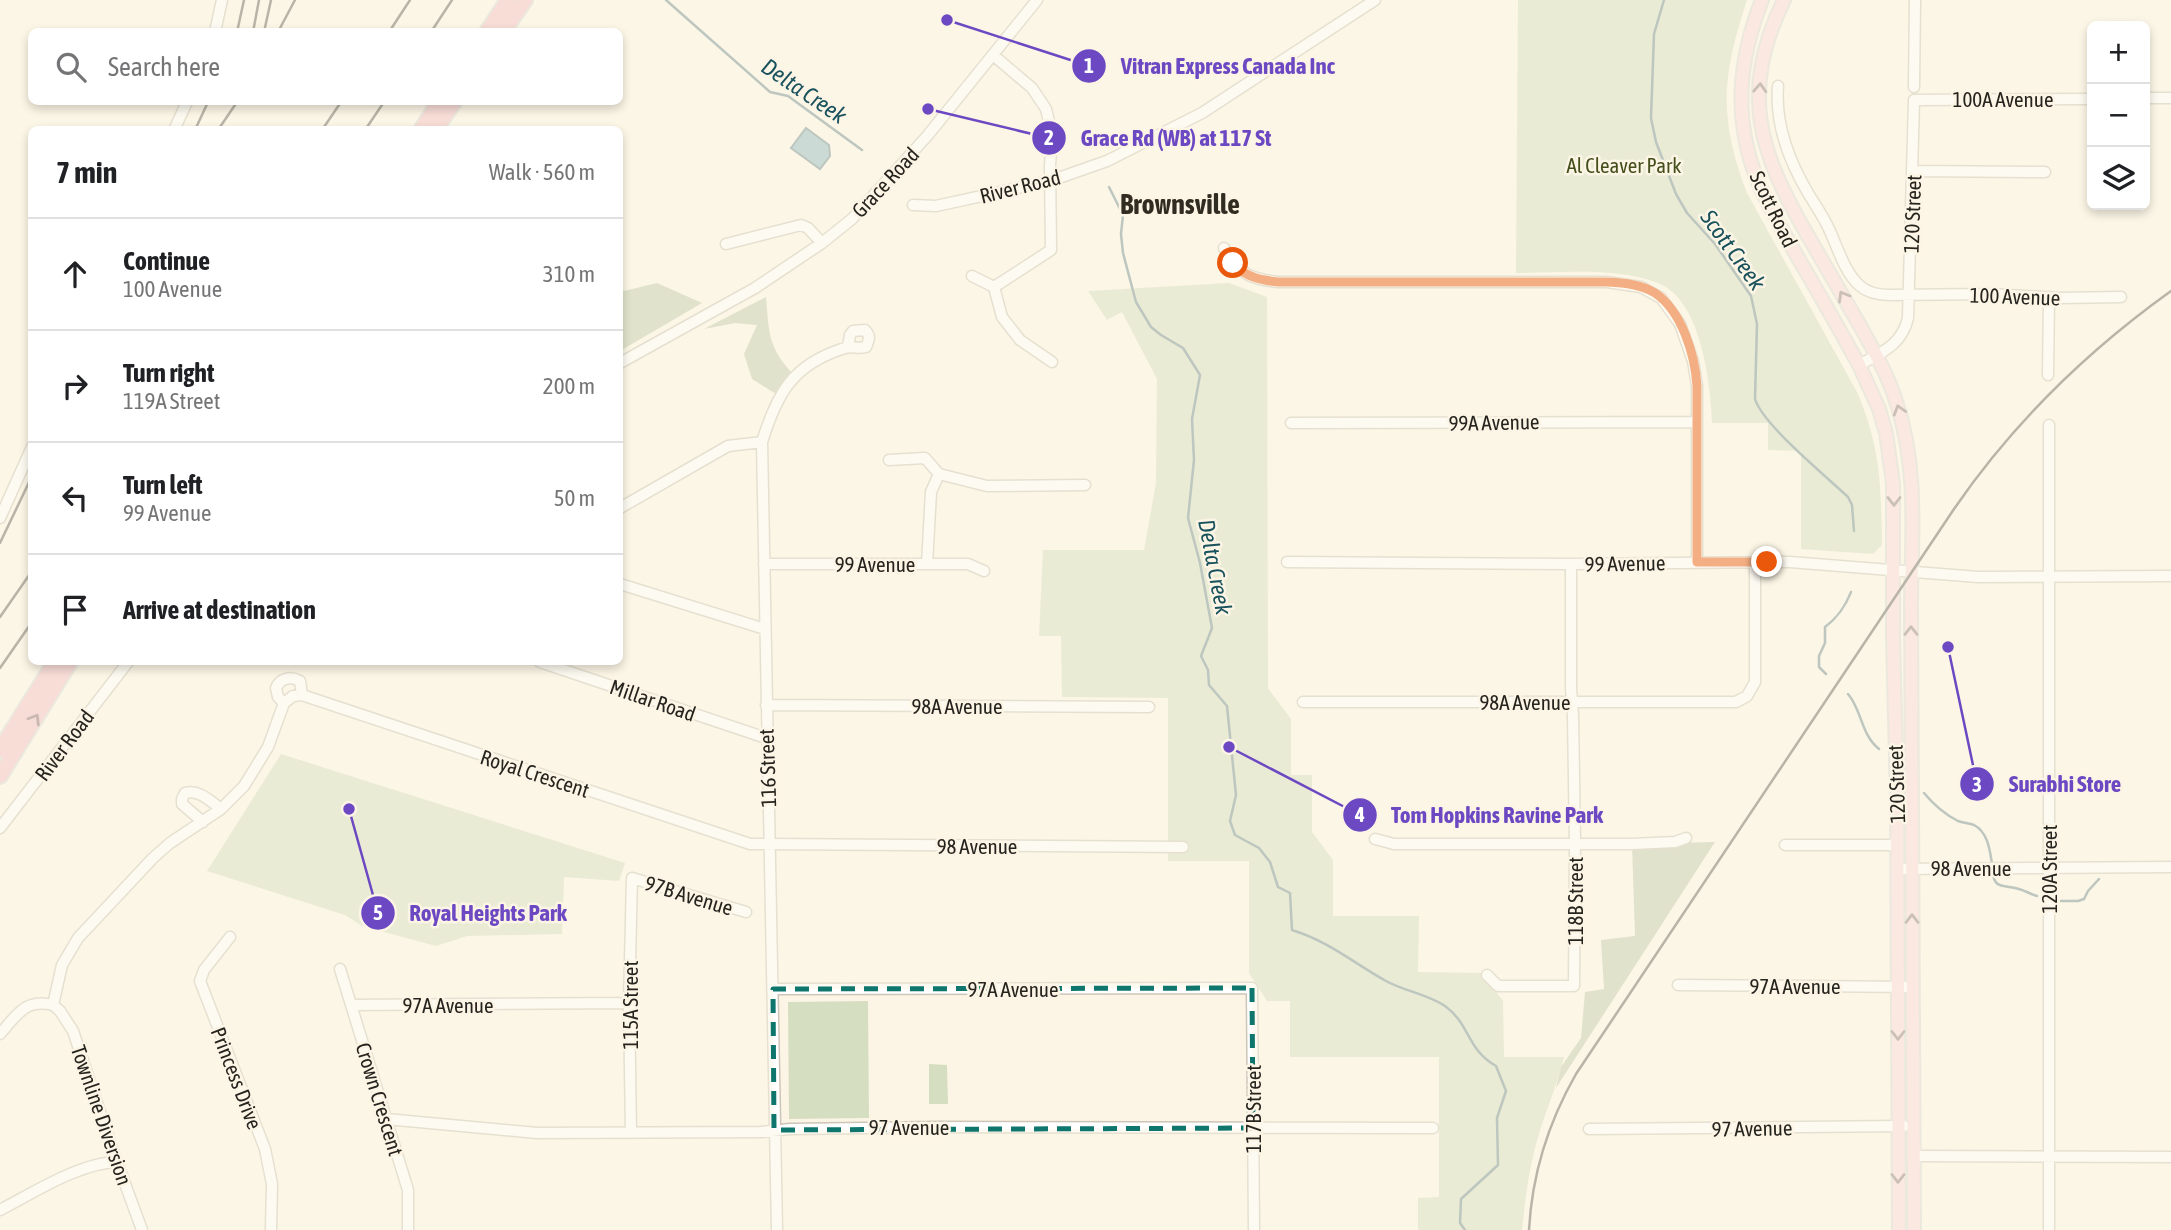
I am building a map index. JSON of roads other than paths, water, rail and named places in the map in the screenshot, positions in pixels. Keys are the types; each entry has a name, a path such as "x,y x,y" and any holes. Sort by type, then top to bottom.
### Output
{"highway":[{"path":"489,28 508,0"},
{"path":"506,28 525,0"},
{"path":"424,126 437,105"},
{"path":"438,126 452,105"},
{"path":"0,750 53,665"},
{"path":"0,776 68,665"}],"main road":[{"name":"Scott Road","path":"1762,0 1745,49 1741,81 1743,123 1752,165 1777,220 1859,365"},
{"name":"Scott Road","path":"1784,0 1762,62 1759,106 1763,139 1780,186 1877,355"},
{"name":"120 Street","path":"1877,355 1896,402 1908,447 1913,494 1914,1230"},
{"name":"120 Street","path":"1859,365 1879,409 1894,483 1893,690 1897,845 1899,1230"}],"street":[{"path":"216,28 222,0"},
{"name":"Grace Road","path":"822,243 861,209 928,135 1037,0"},
{"name":"River Road","path":"913,205 936,206 1050,181 1107,161 1202,113 1375,0"},
{"path":"1914,87 1915,0"},
{"path":"993,55 1032,88 1046,108 1052,134 1051,250 994,288"},
{"name":"Scott Road","path":"1778,86 1778,107 1789,155 1853,278 1863,289 1880,295 1909,295"},
{"path":"2150,99 2171,98"},
{"name":"100A Avenue","path":"1914,100 2087,99"},
{"name":"120 Street","path":"1859,365 1891,347 1903,334 1908,318 1914,100"},
{"path":"176,126 186,105"},
{"path":"1913,171 2045,172"},
{"path":"623,361 755,288 822,243 808,228 801,225 726,244"},
{"path":"1224,248 1242,272 1267,281 1616,282 1648,289 1671,309 1682,329 1695,365 1697,562"},
{"path":"972,276 994,288 1002,317 1020,340 1052,362"},
{"name":"100 Avenue","path":"1909,295 2121,297"},
{"path":"2048,375 2049,297"},
{"name":"116 Street","path":"777,1230 762,442 769,417 782,390 806,365 848,346"},
{"name":"99A Avenue","path":"1291,423 1697,422"},
{"name":"120A Street","path":"2049,425 2049,1230"},
{"path":"623,506 728,446 762,442"},
{"path":"0,518 28,456"},
{"path":"889,460 925,458 939,474 987,485 1085,485"},
{"path":"927,564 932,492 939,474"},
{"name":"99 Avenue","path":"1287,562 1801,562 1978,577 2171,576"},
{"name":"98A Avenue","path":"1303,702 1736,702 1746,696 1753,687 1756,671 1755,562"},
{"name":"99 Avenue","path":"764,564 968,564 984,571"},
{"name":"118B Street","path":"1488,975 1498,986 1574,986 1571,564"},
{"path":"623,585 765,629"},
{"name":"River Road","path":"0,828 126,665"},
{"name":"Millar Road","path":"549,665 766,738"},
{"name":"Royal Crescent","path":"53,1005 62,965 78,938 153,858 170,843 221,809 244,786 263,755 284,703 278,697 276,688 281,680 287,678 300,681 302,695 750,844 769,845"},
{"path":"284,703 293,696 302,695"},
{"name":"98A Avenue","path":"765,705 1149,707"},
{"path":"203,822 182,804 185,793 199,793 221,809"},
{"path":"1375,839 1394,844 1575,844 1675,842 1686,838"},
{"name":"98 Avenue","path":"769,845 1184,847"},
{"path":"1785,845 1897,845"},
{"name":"98 Avenue","path":"1897,869 2171,867"},
{"name":"97B Avenue","path":"632,878 746,912"},
{"name":"115A Street","path":"631,1133 629,1003 632,878"},
{"name":"Princess Drive","path":"230,937 204,970 200,981 265,1149 272,1184 271,1230"},
{"name":"Crown Crescent","path":"340,969 408,1190 408,1230"},
{"name":"97A Avenue","path":"1678,985 1913,987"},
{"name":"97A Avenue","path":"773,989 1252,988"},
{"name":"117B Street","path":"1252,988 1254,1230"},
{"path":"0,1034 24,1007 37,1003 53,1005"},
{"name":"97A Avenue","path":"351,1005 629,1003"},
{"name":"Townline Diversion","path":"53,1005 73,1031 142,1230"},
{"name":"97 Avenue","path":"386,1119 537,1133 938,1127 1433,1128"},
{"name":"97 Avenue","path":"1589,1129 1914,1126"},
{"path":"1914,1156 2171,1157"},
{"path":"0,1210 83,1169 117,1162"}],"water":[{"path":"806,128 829,145 830,156 820,169 791,148"}],"waterway":[{"name":"Delta Creek","path":"666,0 770,92 788,96 862,150"},
{"name":"Scott Creek","path":"1664,0 1654,34 1651,118 1656,142 1676,194 1687,213 1715,244 1751,296 1757,324 1755,399 1760,410 1782,436 1848,497 1852,505 1854,531"},
{"name":"Delta Creek","path":"1109,187 1123,215 1123,253 1136,302 1151,327 1183,348 1200,375 1192,419 1194,460 1188,518 1200,563 1212,628 1201,656 1208,670 1209,685 1227,706 1236,795 1230,821 1235,835 1259,848 1270,862 1278,887 1290,893 1292,930 1329,946 1386,981 1445,1006 1459,1021 1479,1052 1496,1066 1506,1091 1497,1118 1498,1165 1461,1199 1460,1223 1465,1230"},
{"name":"Scott Creek","path":"1826,674 1819,667 1819,656 1825,643 1825,627 1841,611 1851,592"},
{"name":"Scott Creek","path":"1848,694 1865,730 1879,749"},
{"name":"Scott Creek","path":"1924,793 1948,815 1979,828 1988,842 1992,864"},
{"name":"Scott Creek","path":"1992,871 1995,882 2001,886 2037,896"},
{"name":"Scott Creek","path":"2061,901 2084,899 2099,879"}],"railway":[{"path":"238,28 244,0"},
{"path":"254,28 259,0"},
{"path":"265,28 271,0"},
{"path":"280,28 295,0"},
{"path":"392,28 410,0"},
{"path":"434,28 452,0"},
{"path":"197,126 207,105"},
{"path":"221,126 235,105"},
{"path":"325,126 339,105"},
{"path":"368,126 382,105"},
{"path":"1529,1230 1543,1149 1557,1111 1576,1074 1954,509 2026,418 2081,364 2171,291"},
{"path":"0,543 28,484"},
{"path":"0,617 28,577"},
{"path":"0,668 28,628"}],"place":[{"name":"Vitran Express Canada Inc","path":"947,20"},
{"name":"Grace Rd (WB) at 117 St","path":"928,109"},
{"name":"Surabhi Store","path":"1948,647"},
{"name":"Tom Hopkins Ravine Park","path":"1229,747"},
{"name":"Royal Heights Park","path":"349,809"}],"district":[{"name":"Brownsville","path":"1180,204"}],"park label":[{"name":"Al Cleaver Park","path":"1624,165"}]}
